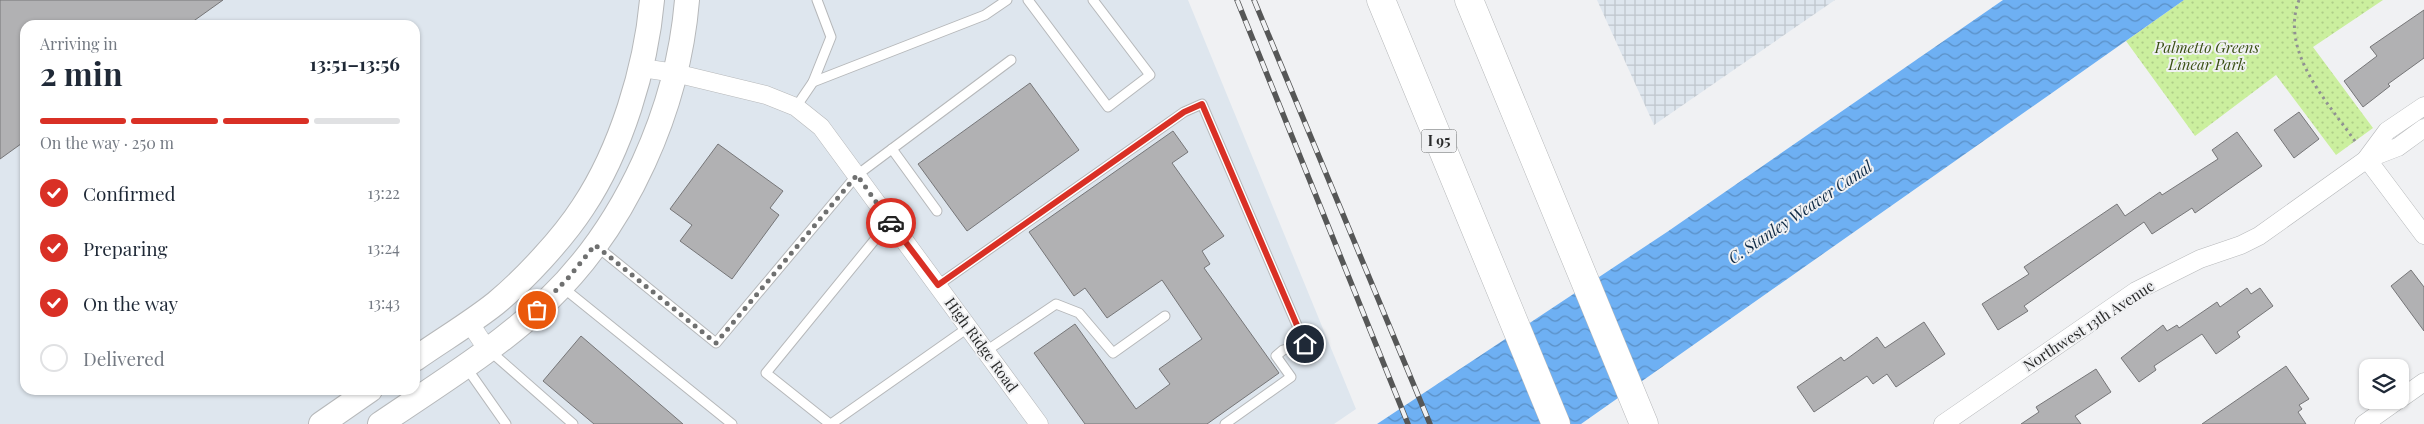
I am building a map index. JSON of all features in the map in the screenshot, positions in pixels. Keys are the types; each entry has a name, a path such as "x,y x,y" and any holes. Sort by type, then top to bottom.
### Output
{"highway":[{"name":"I 95","path":"1381,0 1556,424"},
{"path":"1469,0 1644,424"}],"street":[{"path":"420,356 496,302 542,257 583,207 618,136 642,68 652,0"},
{"path":"380,424 525,321 561,286 595,245 639,172 655,135 675,73 688,0"},
{"name":"High Ridge Road","path":"642,68 675,73 766,94 796,107 821,127 1039,424"},
{"name":"Northwest 13th Avenue","path":"2367,159 2387,131 2424,106"},
{"name":"Northwest 13th Avenue","path":"1942,424 2136,291 2200,259 2241,245 2260,236 2367,159 2398,147 2424,128"},
{"path":"2367,159 2424,235"},
{"path":"469,322 488,349"},
{"path":"2409,392 2424,382"},
{"path":"321,424 363,395"},
{"path":"2364,424 2385,409"}],"lane":[{"path":"796,107 813,82 831,37 817,0"},
{"path":"813,82 985,15 1007,0"},
{"path":"1028,0 1108,107 1150,75 1093,0"},
{"path":"595,245 716,343 857,175 1011,60"},
{"path":"938,285 1184,112 1202,104 1305,344 1284,350 1276,356 1291,377 1225,424"},
{"path":"892,149 937,211"},
{"path":"890,221 766,373 831,424 968,327"},
{"path":"561,286 732,424"},
{"path":"986,351 1056,304 1079,313 1113,354 1165,316"},
{"path":"488,349 573,424"},
{"path":"465,365 506,424"}],"path":[{"path":"2299,0 2296,9 2295,44 2307,71 2367,159"}],"shaded area":[{"path":"0,0 1188,0 1356,409 1334,424 0,424"},
{"path":"1597,0 1835,0 1654,125"}],"green space":[{"name":"Palmetto Greens Linear Park","path":"2184,0 2383,0 2313,47 2373,128 2336,155 2276,75 2195,136 2126,41"}],"water":[{"name":"C. Stanley Weaver Canal","path":"2003,0 2184,0 1581,424 1377,424 1667,232"}],"building":[{"path":"0,0 223,0 195,20 20,20 20,145 0,159"},
{"path":"2424,10 2424,58 2388,84 2390,86 2363,107 2344,81 2377,56 2370,47"},
{"path":"1030,83 1079,150 967,231 918,164"},
{"path":"2299,112 2319,139 2294,158 2274,130"},
{"path":"1173,131 1188,152 1172,163 1224,236 1202,251 1210,264 1204,268 1279,373 1207,424 1085,424 1034,353 1075,324 1136,409 1170,384 1159,369 1202,339 1162,280 1107,318 1085,288 1074,296 1029,232"},
{"path":"2237,132 2262,166 2195,213 2192,208 2152,234 2144,222 2024,306 2028,311 1998,330 1982,304 2029,274 2024,267 2117,204 2125,216 2160,192 2162,195 2218,159 2212,150"},
{"path":"718,144 783,191 770,208 779,215 732,279 680,241 692,225 670,209"},
{"path":"2411,270 2424,287 2424,331 2391,286"},
{"path":"2247,288 2251,294 2260,288 2273,306 2237,332 2240,337 2216,354 2202,334 2154,366 2156,370 2139,382 2121,358 2163,325 2167,331 2177,325 2179,328 2217,302 2220,307"},
{"path":"1924,322 1945,354 1896,387 1887,374 1873,384 1867,376 1814,412 1797,387 1841,357 1844,361 1877,337 1885,348"},
{"path":"581,336 683,424 594,424 543,381"},
{"path":"2286,366 2309,399 2299,405 2302,409 2298,412 2306,424 2202,424"},
{"path":"2096,369 2111,392 2075,416 2081,424 2021,424 2039,412 2036,407"}],"railway":[{"path":"1237,0 1408,424"},
{"path":"1254,0 1430,424"}],"way so far":[{"path":"537,310 569,277 595,245 716,343 857,175 891,223"}],"route":[{"path":"891,223 938,285 1184,112 1202,104 1305,344"}]}
